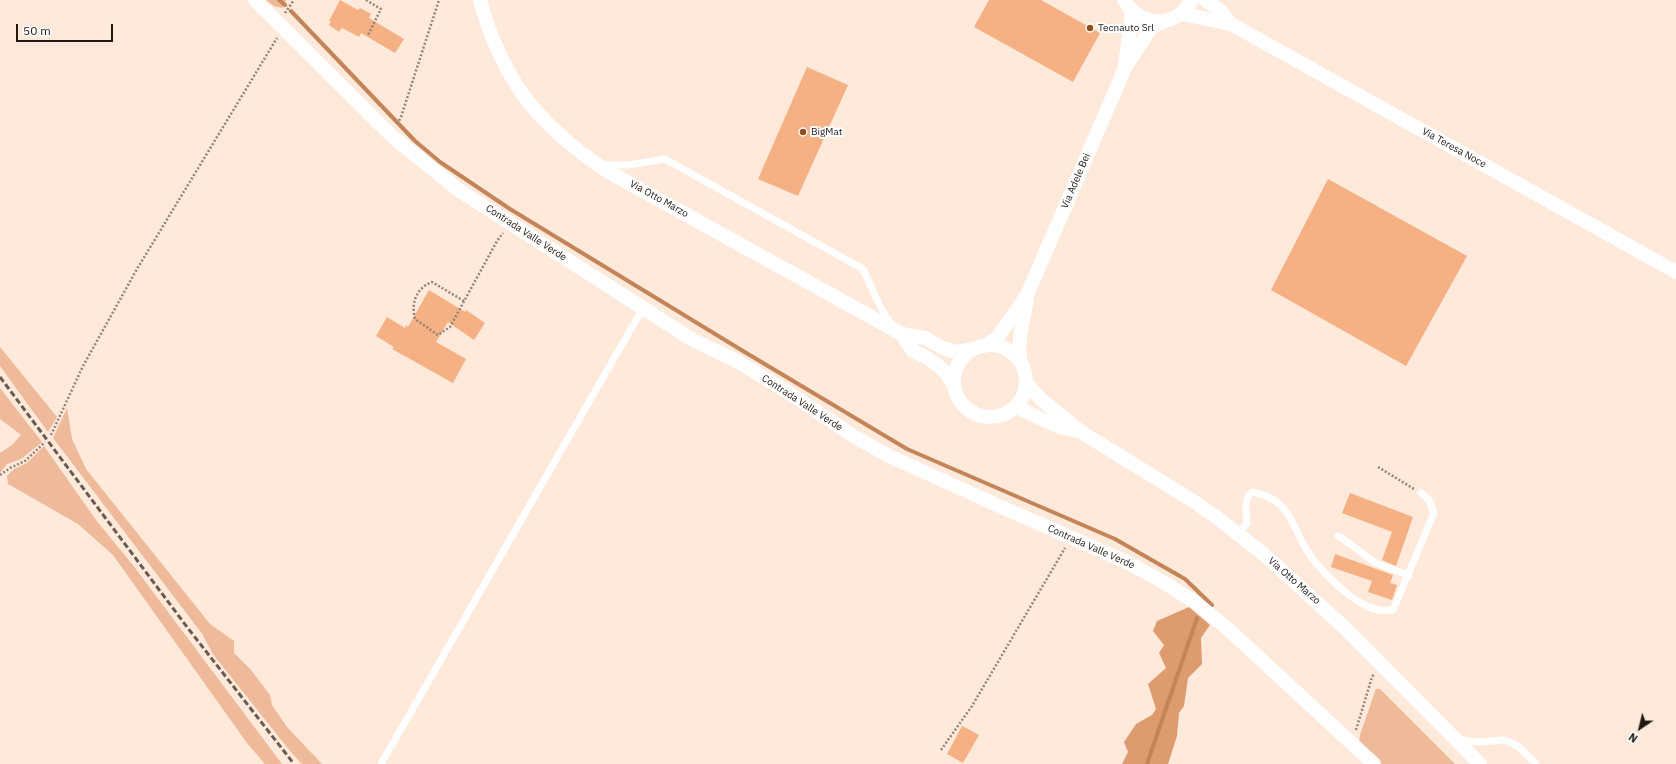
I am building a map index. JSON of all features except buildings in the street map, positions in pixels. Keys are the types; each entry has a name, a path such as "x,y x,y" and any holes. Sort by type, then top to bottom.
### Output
{"street":[{"name":"Contrada Valle Verde","path":"255,0 394,138 460,191 693,340 739,362 887,456 997,506 1130,563 1168,584 1196,603 1214,618 1374,764"},
{"name":"Via Otto Marzo","path":"480,0 495,47 527,102 570,145 597,164 899,333 925,338 943,348 956,352 979,347"},
{"path":"1180,14 1187,8 1192,0"},
{"name":"Via Teresa Noce","path":"1205,0 1220,10 1231,24"},
{"path":"1128,5 1140,17 1150,21 1161,22"},
{"name":"Via Adele Bei","path":"1125,68 1131,20 1128,5"},
{"name":"Via Adele Bei","path":"1028,295 1125,68 1151,28 1180,14"},
{"name":"Via Teresa Noce","path":"1180,14 1231,24 1676,272"},
{"path":"1028,295 1019,337 1018,351 1025,372 1026,383 1023,397 1016,407 1005,414 995,417 984,417 973,413 965,407 957,397 954,387 954,377 957,366 963,357 997,338 1028,295"},
{"name":"Via Otto Marzo","path":"899,333 912,350 928,358 946,372 954,387"},
{"path":"979,347 994,345 1006,349 1015,355 1021,362"},
{"name":"Via Otto Marzo","path":"1026,383 1043,401 1080,432 1190,499 1239,535 1318,602 1480,764"},
{"name":"Via Otto Marzo","path":"1016,407 1059,427 1080,432"}],"lane":[{"path":"597,164 612,166 628,165 665,159 863,269 880,306 899,333"},
{"path":"381,764 643,308"},
{"path":"1239,535 1247,523 1245,506 1247,497 1252,492 1263,494 1283,506 1288,512 1304,545 1315,561 1348,594 1370,608 1381,611 1393,610 1434,513 1429,500 1421,493"},
{"path":"1338,536 1372,560 1390,569 1409,575"},
{"path":"1452,736 1467,741 1480,742 1504,740 1518,746 1536,764"}],"path":[{"path":"288,10 294,0"},
{"path":"366,0 382,9 368,35"},
{"path":"401,116 439,0"},
{"path":"50,435 83,366 137,269 271,46 285,29"},
{"path":"464,301 432,282 424,285 416,296 412,308 415,319 438,335 450,327 497,241 510,223"},
{"path":"0,475 10,468 25,461 45,442"},
{"path":"1378,467 1421,493"},
{"path":"941,750 972,706 1072,537"},
{"path":"1352,744 1372,677 1382,665"}],"shaded area":[{"path":"266,0 286,0 285,5 282,8 274,6"},
{"path":"0,347 57,417 48,432 0,366"},
{"path":"0,388 42,442 21,459 7,464 0,473 0,453 12,445 21,435 0,419"},
{"path":"67,408 72,439 86,469 210,624 234,641 234,653 251,670 270,695 272,705 287,727 322,764 302,764 290,751 212,653 203,635 53,438"},
{"path":"44,446 96,520 132,564 282,764 265,764 247,743 113,555 78,524 8,484 7,476 14,469 27,463"},
{"path":"1189,607 1210,625 1201,638 1202,664 1188,678 1184,706 1179,713 1177,736 1168,764 1122,764 1128,752 1124,742 1136,724 1152,715 1156,709 1148,684 1166,668 1159,653 1164,645 1153,631 1157,621"},
{"path":"1376,689 1380,689 1455,764 1380,764 1359,741"}],"waterway":[{"path":"279,0 285,5"},
{"path":"291,11 415,141 440,162 510,209 907,449 1115,539 1185,579 1212,605"},
{"path":"1147,764 1197,618"}],"railway":[{"path":"0,377 187,627 294,764"}],"place":[{"name":"Tecnauto Srl","path":"1090,28"},
{"name":"BigMat","path":"803,132"}]}
